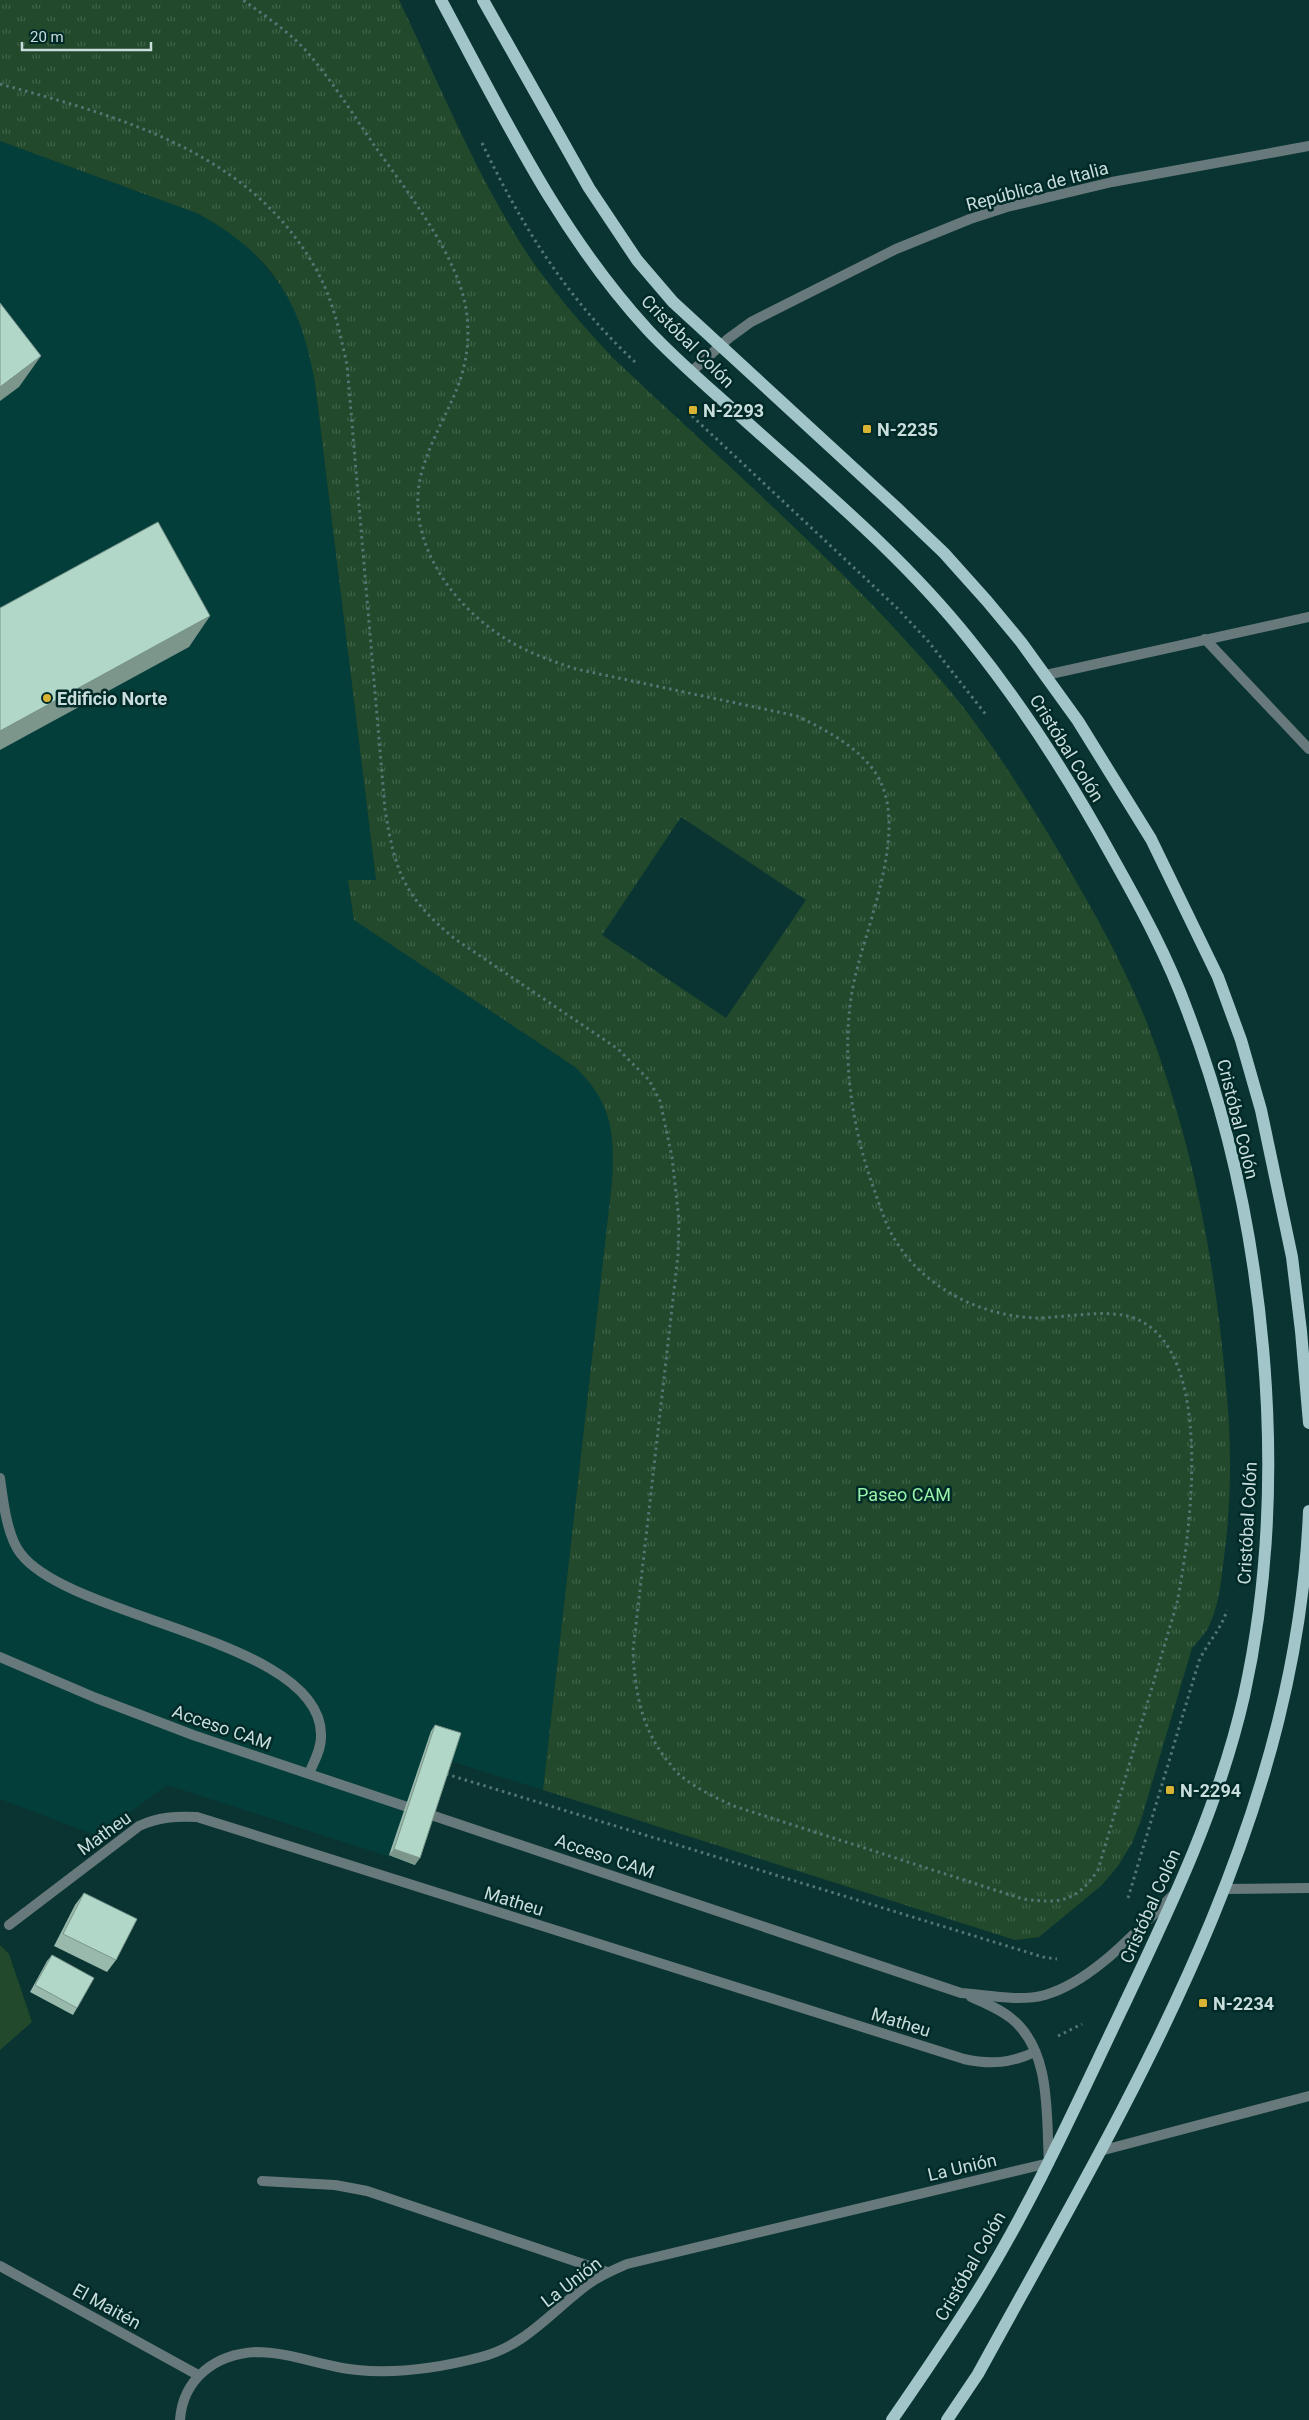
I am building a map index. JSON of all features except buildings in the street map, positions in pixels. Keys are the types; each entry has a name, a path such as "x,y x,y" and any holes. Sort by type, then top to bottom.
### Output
{"main road":[{"name":"Cristóbal Colón","path":"441,0 555,210 588,257 628,307 668,350 872,535 922,585 966,635 1010,692 1095,825 1162,949 1206,1061 1236,1179 1253,1270 1262,1345 1269,1480 1266,1551 1256,1626 1243,1697 1203,1831 1180,1889 1049,2163 980,2288 892,2420"},
{"name":"Cristóbal Colón","path":"483,0 574,163 637,260 673,302 944,553 988,601 1046,675 1083,729 1151,839 1218,977 1241,1040 1261,1110 1292,1258 1302,1331 1309,1423"},
{"path":"947,2420 978,2374 1100,2151 1151,2053 1225,1889 1260,1789 1273,1746 1287,1685 1299,1625 1307,1556 1309,1511"}],"street":[{"name":"República de Italia","path":"692,372 720,345 750,322 896,249 970,219 1007,207 1087,188 1309,146"},
{"path":"1046,675 1309,617"},
{"path":"1205,639 1309,750"},
{"path":"0,1478 10,1531 20,1554 37,1570 84,1594 253,1660 283,1678 303,1695 317,1717 321,1738 309,1773"},
{"name":"Acceso CAM","path":"0,1657 96,1698 193,1735 961,1993 1017,1997 1035,1996 1044,1995 1071,1984 1123,1944 1180,1889"},
{"name":"Matheu","path":"9,1924 140,1826 153,1819 196,1817 964,2060 982,2063 1003,2063 1035,2052"},
{"path":"1225,1889 1309,1888"},
{"path":"961,1993 991,2006 1011,2018 1025,2032 1035,2052 1042,2076 1049,2163"},
{"path":"1100,2151 1309,2096"},
{"name":"La Unión","path":"180,2420 187,2390 198,2375 220,2361 235,2355 258,2352 358,2370 398,2370 483,2357 512,2346 533,2331 586,2286 607,2272 648,2257 1049,2163"},
{"path":"262,2181 335,2185 368,2192 607,2272"},
{"name":"El Maitén","path":"0,2266 198,2375"}],"path":[{"path":"0,84 88,108 138,125 190,149 241,182 288,226 318,271 338,320 347,365 386,809 394,858 402,880 434,922 455,939 618,1049 649,1080 660,1102 676,1189 678,1255 633,1651 634,1684 643,1719 661,1752 680,1776 705,1793 734,1806 1024,1899 1040,1901 1071,1898 1084,1890 1098,1870 1176,1603 1182,1574 1190,1523 1191,1474 1189,1419 1183,1380 1176,1358 1166,1341 1151,1328 1134,1318 1116,1315 1036,1318 988,1310 956,1298 929,1279 908,1257 890,1231 874,1189 861,1141 851,1090 847,1040 852,992 887,854 890,824 886,797 874,770 854,751 827,731 797,716 576,669 544,658 507,639 483,622 450,589 429,552 422,534 418,502 422,472 456,396 465,368 469,342 467,314 458,282 445,252 430,226 333,85 307,51 274,22 242,0"},
{"path":"480,139 505,192 548,262 597,324 638,365"},
{"path":"688,412 897,608 928,641 992,722"},
{"path":"1126,1904 1199,1661 1203,1652 1219,1632 1229,1602"},
{"path":"446,1774 1043,1957 1062,1958"}],"shaded area":[{"path":"0,141 199,214 226,229 251,249 288,295 301,323 310,352 315,383 376,880 348,880 354,920 575,1067 592,1082 604,1104 611,1129 614,1156 612,1182 543,1790 450,1761 415,1865 167,1785 98,1836 0,1799"}],"green space":[{"name":"Paseo CAM","path":"0,0 399,0 482,175 513,231 547,281 612,357 826,558 867,599 946,686 1000,758 1076,881 1102,927 1137,998 1163,1066 1188,1152 1207,1241 1220,1331 1229,1423 1230,1470 1226,1541 1219,1595 1208,1627 1192,1648 1141,1820 1132,1843 1118,1866 1102,1885 1039,1937 1015,1940 543,1790 612,1182 613,1148 604,1106 597,1093 575,1067 354,920 348,880 376,880 315,383 301,328 291,304 279,283 246,246 199,214 0,141","holes":["681,817 806,900 726,1018 602,935"]},
{"path":"0,1945 9,1954 32,2022 0,2050"}],"place":[{"name":"N-2293","path":"693,410"},
{"name":"N-2235","path":"867,429"},
{"name":"Edificio Norte","path":"47,698"},
{"name":"N-2294","path":"1170,1790"},
{"name":"N-2234","path":"1203,2003"}]}
